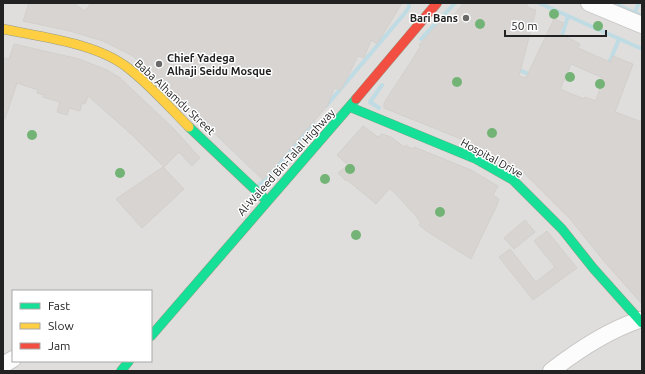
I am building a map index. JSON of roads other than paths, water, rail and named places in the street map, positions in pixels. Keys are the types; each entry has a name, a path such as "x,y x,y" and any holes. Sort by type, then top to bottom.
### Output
{"street":[{"name":"Al-Waleed Bin-Talal Highway","path":"153,328 350,107 437,3"},
{"path":"589,3 642,25"},
{"name":"Baba Alhamdu Street","path":"3,29 56,40 109,56 127,67 267,201"},
{"name":"Hospital Drive","path":"350,107 476,160 513,180 532,197 562,229 593,268 641,321"},
{"path":"551,371 592,342 620,327 641,321"},
{"path":"3,366 12,360"},
{"path":"120,371 128,362"}],"waterway":[{"path":"326,106 405,13 409,7 409,3"},
{"path":"421,39 455,3"},
{"path":"539,3 642,49"},
{"path":"613,3 642,16"},
{"path":"635,12 639,3"},
{"path":"561,39 568,16"},
{"path":"608,66 619,39"},
{"path":"515,68 533,76"},
{"path":"379,108 370,102 382,85"},
{"path":"259,185 266,180 313,122"}],"place":[{"name":"Bari Bans","path":"466,18"},
{"name":"Chief Yadega Alhaji Seidu Mosque","path":"159,64"}]}
